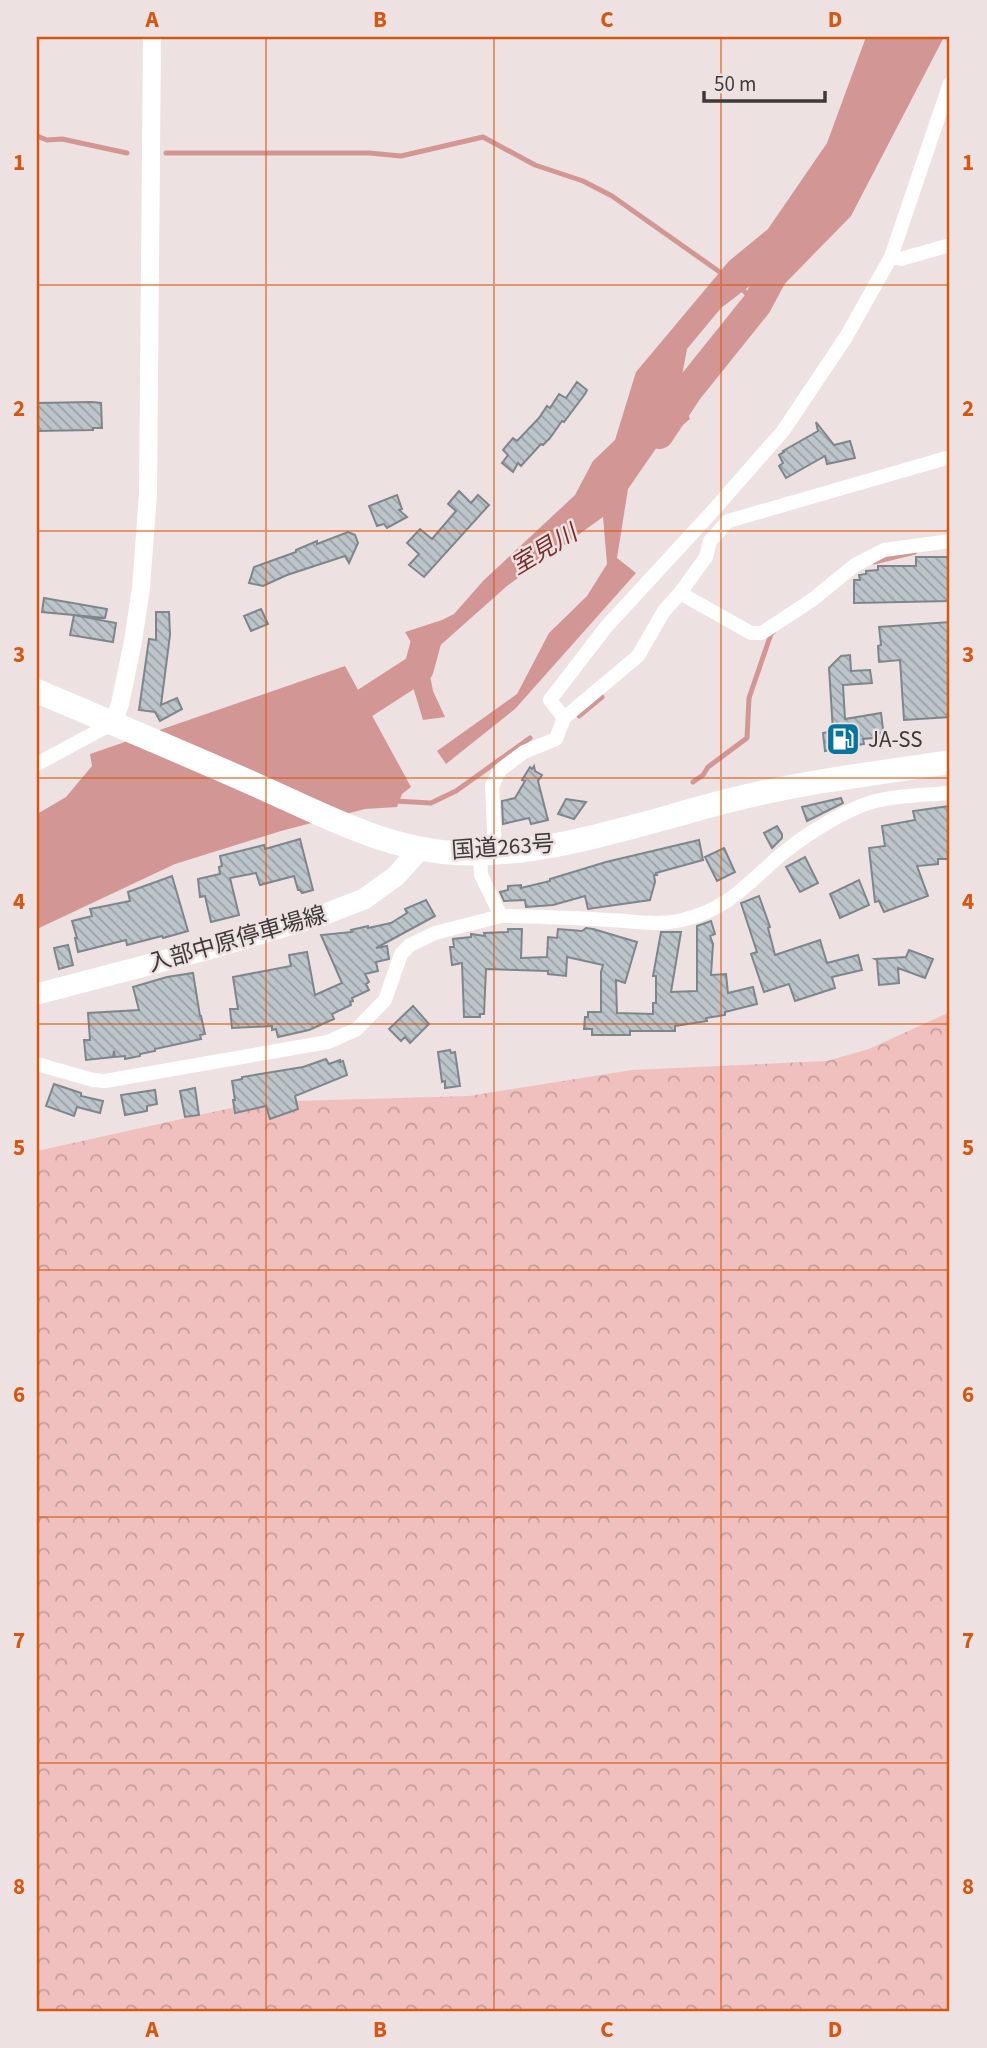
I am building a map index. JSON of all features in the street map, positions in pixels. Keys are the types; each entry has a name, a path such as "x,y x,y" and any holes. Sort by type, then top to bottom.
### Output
{"highway":[{"name":"国道263号","path":"37,691 373,837 420,849 456,853 577,841 734,799 834,779 950,762"}],"main road":[{"name":"入部中原停車場線","path":"37,994 209,949 320,916 364,899 396,876 420,849"}],"street":[{"path":"37,764 122,726 120,704 139,601 148,494 152,37"},
{"path":"564,718 550,700 606,627 720,504 783,430 846,337 891,257 950,83"},
{"path":"891,257 901,259 950,244"},
{"path":"501,916 481,875 487,852 492,786 500,770 524,752 556,739 564,718 638,656 664,611 706,557 710,541 728,521 950,457"},
{"path":"680,593 751,633 762,633 812,600 855,565 884,550 950,541"},
{"path":"37,1064 105,1081 328,1042 356,1029 386,1000 401,954 410,945 435,933 501,916 552,916 656,923 682,920 726,903 792,846 852,810 875,801 950,793"}],"green space":[{"path":"950,1012 950,2011 37,2011 37,1151 258,1102 469,1096 632,1070 827,1061 869,1049"}],"water":[{"path":"866,37 944,37 851,216 766,303 759,279 721,308 687,349 679,392 690,419 657,447 628,489 617,558 636,573 515,709 446,764 437,751 517,694 549,633 587,596 607,564 603,517 507,586 435,650 428,665 433,691 445,717 423,720 406,664 416,651 405,632 454,614 484,580 575,495 593,461 615,440 636,372 729,261 768,229 827,143"},
{"path":"345,666 411,787 402,794 397,807 365,809 281,831 175,864 37,929 37,814 66,797 92,766 90,754"}],"building":[{"path":"577,382 587,390 585,394 550,438 521,466 518,463 513,472 502,463 508,455 503,450 513,438 517,441 547,406 550,408 559,394 566,398"},
{"path":"37,403 101,403 102,428 37,431"},
{"path":"816,422 834,445 850,441 855,458 827,464 825,456 786,478 779,466 783,463 779,455 818,431"},
{"path":"459,491 471,503 478,495 489,505 424,577 409,565 419,554 407,543 420,529 432,539 456,511 448,504"},
{"path":"397,495 402,509 399,510 407,517 387,528 384,524 377,526 369,506"},
{"path":"348,532 355,535 358,543 349,563 345,556 263,586 249,583 254,567 296,552 317,541 317,544"},
{"path":"916,557 950,557 950,601 854,603 854,580 860,580 859,575 878,570 878,566 916,566"},
{"path":"44,598 107,609 105,618 42,612"},
{"path":"261,609 268,624 251,631 244,616"},
{"path":"156,612 169,612 170,635 161,705 177,698 182,709 160,721 155,712 139,710 149,639 156,640"},
{"path":"74,615 116,623 113,642 70,635"},
{"path":"950,622 950,717 904,720 900,660 879,662 879,627"},
{"path":"850,655 851,671 870,670 872,683 843,685 845,719 881,713 884,737 863,739 864,744 825,751 823,733 833,731 829,668 841,656"},
{"path":"534,766 535,771 542,775 538,781 548,820 531,824 529,818 503,824 502,801 515,798 525,781 522,780 530,767 532,769"},
{"path":"841,798 843,803 807,821 802,807"},
{"path":"566,799 586,802 574,819 558,814"},
{"path":"950,806 950,859 938,859 938,864 917,866 928,896 884,912 879,901 875,902 869,848 885,846 882,826 915,820 913,811"},
{"path":"777,826 782,838 772,848 764,833"},
{"path":"300,839 313,890 302,893 298,890 294,876 260,885 256,873 230,878 239,915 211,922 205,896 200,897 198,879 220,874 220,856 264,845 265,849"},
{"path":"699,840 703,860 656,873 650,900 588,909 585,896 553,905 526,907 525,900 504,901 500,892 508,890 508,886 521,885 521,888 606,862"},
{"path":"724,848 735,872 717,881 705,857"},
{"path":"805,857 818,883 800,892 786,867"},
{"path":"172,876 188,931 127,945 126,940 78,952 72,921 92,916 90,909 130,901 128,892"},
{"path":"859,880 869,905 840,918 830,894"},
{"path":"759,896 770,927 768,928 775,955 820,940 827,963 858,955 862,970 832,977 835,988 795,1001 789,984 764,992 751,954 757,952 741,903"},
{"path":"426,900 435,916 376,948 387,946 389,959 376,962 378,971 365,974 369,990 352,998 351,1005 332,1014 334,1019 309,1030 278,1037 272,1026 232,1028 230,1009 238,1009 233,977 291,966 289,955 307,952 315,995 342,983 321,935 352,932 351,930 368,926 391,923 407,913 405,909"},
{"path":"711,921 715,934 710,936 713,944 711,975 726,974 728,993 753,987 757,1004 725,1012 725,1015 706,1018 707,1021 675,1026 675,1031 630,1031 630,1035 592,1035 592,1029 584,1029 585,1017 588,1017 588,1012 601,1012 603,965 567,957 566,976 548,974 548,971 486,969 484,1014 480,1014 480,1017 464,1017 462,963 452,965 450,947 454,947 453,939 471,937 471,934 485,936 484,933 522,929 521,958 547,957 548,937 557,938 558,929 593,929 637,942 625,983 616,980 617,1013 653,1014 653,1003 656,1003 656,976 653,976 661,932 681,932 671,992 697,991 697,926"},
{"path":"68,945 73,965 59,969 54,948"},
{"path":"909,950 933,959 925,978 898,968 899,983 879,985 875,959 906,957"},
{"path":"193,973 205,1034 200,1035 201,1039 125,1059 125,1056 115,1057 114,1051 113,1057 86,1060 84,1040 90,1040 88,1013 139,1010 133,987"},
{"path":"413,1006 429,1024 410,1043 405,1037 401,1041 389,1029"},
{"path":"450,1050 451,1053 455,1052 460,1086 445,1088 438,1052"},
{"path":"326,1059 329,1064 343,1061 347,1075 295,1096 298,1109 270,1119 266,1106 235,1113 232,1081 303,1067"},
{"path":"54,1084 81,1093 81,1096 103,1101 100,1113 77,1107 74,1116 46,1106"},
{"path":"195,1088 199,1115 185,1117 180,1091"},
{"path":"155,1090 157,1104 147,1106 147,1111 125,1115 121,1095"}],"waterway":[{"path":"37,136 127,153"},
{"path":"166,153 369,153 401,156 483,137 535,165 583,181 612,196 724,275"},
{"name":"室見川","path":"659,434 688,390 757,304 782,257"},
{"path":"740,287 757,304"},
{"path":"874,562 915,552"},
{"path":"693,782 703,775 708,767 747,738 749,698 774,631"},
{"name":"室見川","path":"331,725 419,668 426,642"},
{"path":"579,716 602,697"},
{"path":"394,801 431,803 456,791 530,738"}],"place":[{"name":"JA-SS","path":"843,739"}]}
